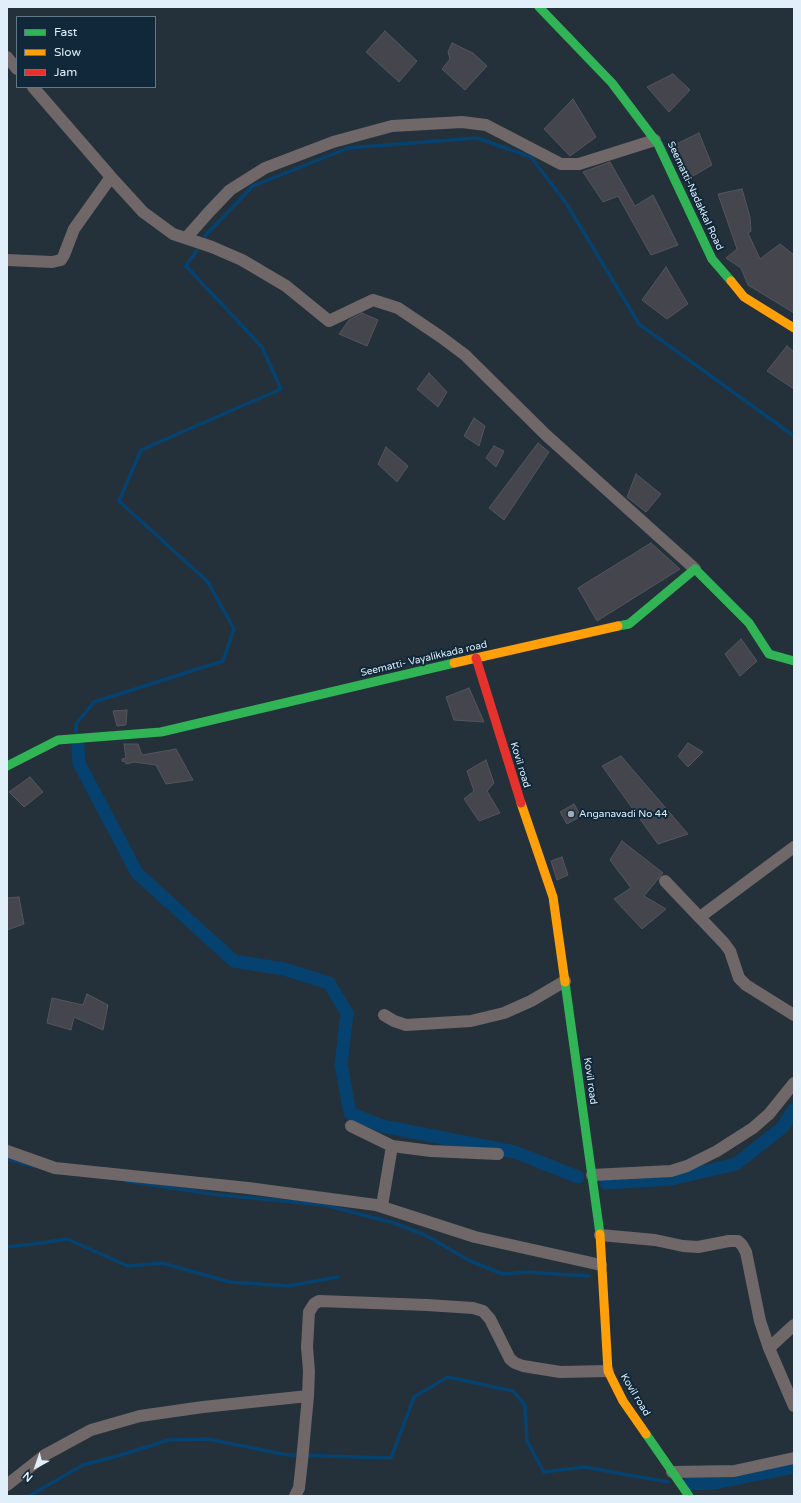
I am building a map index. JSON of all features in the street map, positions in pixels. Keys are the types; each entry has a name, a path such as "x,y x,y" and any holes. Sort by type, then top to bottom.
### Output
{"street":[{"name":"Seematti-Nadakkal Road","path":"539,7 612,83 658,144 712,259 744,297 794,328"},
{"path":"7,57 16,68"},
{"path":"34,88 110,177 143,212 174,234 212,247 242,260 286,286 329,321 373,300 398,308 465,355 546,435 695,569 749,623 770,654 794,661"},
{"path":"186,238 230,190 265,168 334,142 392,126 462,122 486,125 561,164 579,164 655,140"},
{"path":"7,260 52,262 61,260 74,229 110,177"},
{"name":"Seematti- Vayalikkada road","path":"7,766 58,740 161,732 476,658 629,624 695,569"},
{"name":"Kovil road","path":"476,658 519,798 553,897 600,1235 608,1371 623,1400 689,1496"},
{"path":"700,917 794,847"},
{"path":"665,881 727,947 739,978 746,985 794,1015"},
{"path":"384,1015 394,1021 406,1025 471,1022 504,1013 531,1001 565,981"},
{"path":"592,1175 671,1172 687,1166 717,1151 754,1128 769,1114 794,1083"},
{"path":"351,1126 392,1146 431,1151 498,1154"},
{"path":"382,1206 392,1146"},
{"path":"7,1151 55,1168 248,1188 382,1206 475,1237 601,1265"},
{"path":"600,1235 655,1240 683,1246 698,1247 729,1241 738,1241 746,1252 760,1321 769,1348 794,1406"},
{"path":"295,1496 299,1488 304,1449 309,1371 307,1347 309,1312 314,1304 319,1301 473,1308 483,1311 490,1319 510,1358 515,1363 523,1366 560,1372 608,1371"},
{"path":"769,1348 794,1325"},
{"path":"7,1485 45,1455 91,1430 140,1416 203,1407 308,1396"},
{"path":"672,1472 734,1471 794,1458"}],"building":[{"path":"385,31 417,61 399,82 366,52"},
{"path":"452,43 473,53 487,66 465,90 442,69 450,59 448,52"},
{"path":"673,74 690,90 669,112 647,87"},
{"path":"573,99 596,137 570,156 544,129"},
{"path":"699,133 712,165 686,180 670,147"},
{"path":"610,162 635,206 653,195 678,245 651,255 618,196 603,202 583,172"},
{"path":"742,189 750,217 751,231 748,233 760,259 780,244 794,255 794,313 748,285 741,268 726,258 737,249 718,194"},
{"path":"666,267 688,304 667,319 642,300"},
{"path":"362,313 378,320 367,346 339,334 349,320"},
{"path":"787,346 794,352 794,389 767,371"},
{"path":"429,373 447,392 438,407 417,389"},
{"path":"474,418 485,426 479,446 464,436"},
{"path":"538,443 549,452 504,520 489,508"},
{"path":"494,446 504,451 496,467 486,458"},
{"path":"386,447 408,466 397,482 378,464"},
{"path":"636,474 661,494 646,512 627,497"},
{"path":"651,543 680,569 597,621 578,588"},
{"path":"741,639 757,661 740,676 725,654"},
{"path":"469,688 484,722 454,720 446,697"},
{"path":"127,710 126,725 117,726 113,711"},
{"path":"688,743 703,752 688,767 678,756"},
{"path":"124,744 138,744 142,755 176,749 193,780 166,784 156,765 134,762 126,764 126,762 122,761 122,759 126,758"},
{"path":"621,756 688,834 658,844 602,766"},
{"path":"486,760 494,783 487,791 500,813 479,821 464,799 474,791 467,771"},
{"path":"30,777 43,792 24,807 9,792"},
{"name":"Anganavadi No 44","path":"574,804 581,816 567,824 560,812"},
{"path":"622,841 663,873 644,896 666,909 642,929 614,899 631,888 610,860"},
{"path":"562,857 568,875 557,880 551,861"},
{"path":"19,897 24,924 7,930 7,898"},
{"path":"87,994 108,1005 103,1030 74,1017 71,1030 47,1023 52,998 83,1005"}],"waterway":[{"path":"205,236 253,186 348,148 477,138 531,157 566,203 639,324 794,436"},
{"path":"76,732 76,724 94,702 223,661 234,629 208,582 119,501 141,450 281,389 262,347 186,266 197,250"},
{"path":"78,746 79,763 137,873 234,961 284,969 329,983 347,1013 341,1064 350,1113 382,1126 515,1152 578,1177"},
{"path":"606,1183 672,1179 736,1164 783,1127 794,1109"},
{"path":"7,1159 33,1166"},
{"path":"126,1181 212,1194 325,1205 394,1223 425,1235 470,1261 503,1274 525,1272 589,1276"},
{"path":"7,1247 67,1239 128,1266 162,1263 230,1282 288,1286 338,1277"},
{"path":"29,1496 83,1465 168,1440 208,1439 288,1455 391,1458 414,1397 448,1377 513,1391 525,1405 527,1441 544,1472 584,1467 668,1482"},
{"path":"689,1484 713,1483 794,1467"}],"traffic: fast":[{"path":"539,7 612,83 658,144 712,259 731,281"},
{"path":"618,626 629,624 695,569 749,623 769,654 794,661"},
{"path":"7,766 58,740 161,732 454,663"},
{"path":"565,982 600,1234"},
{"path":"646,1434 689,1496"}],"traffic: slow":[{"path":"731,281 744,297 794,328"},
{"path":"454,663 618,626"},
{"path":"521,803 553,897 565,982"},
{"path":"600,1234 608,1371 623,1401 646,1434"}],"traffic: jam":[{"path":"476,658 521,803"}],"place":[{"name":"Anganavadi No 44","path":"571,814"}]}
